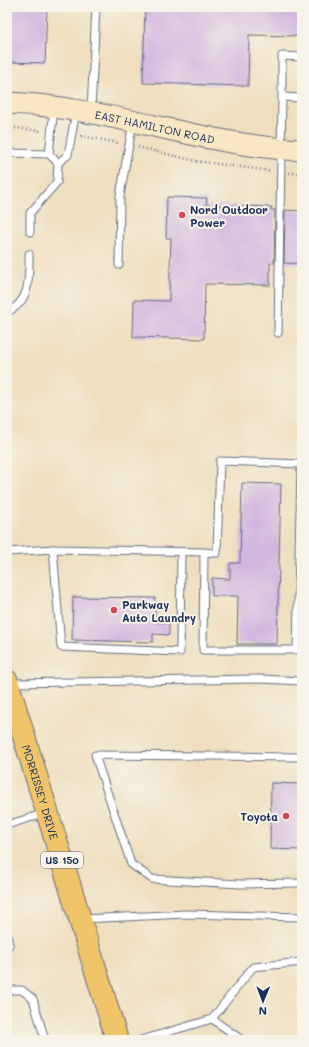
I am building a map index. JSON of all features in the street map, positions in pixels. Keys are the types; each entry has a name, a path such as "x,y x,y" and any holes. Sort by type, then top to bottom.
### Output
{"main road":[{"name":"EAST HAMILTON ROAD","path":"7,102 83,111 215,140 281,149 302,150"},
{"name":"MORRISSEY DRIVE","path":"7,682 118,1040"}],"lane":[{"path":"58,163 68,155 72,135 83,111 96,7"},
{"path":"278,333 282,56 302,57"},
{"path":"282,97 302,98"},
{"path":"49,154 54,107"},
{"path":"119,265 120,196 133,122"},
{"path":"7,153 49,154 58,163 57,182 30,213 30,232"},
{"path":"7,312 16,308 27,291 29,254"},
{"path":"7,552 54,549 204,552 217,553 220,461 301,464 297,650 203,650 204,552"},
{"path":"54,549 61,647 180,652 181,552"},
{"path":"7,682 260,679 302,681"},
{"path":"302,757 95,755 132,864 152,879 240,884 302,883"},
{"path":"7,825 47,812"},
{"path":"80,919 186,914 302,917"},
{"path":"7,935 9,945 7,945"},
{"path":"141,1040 212,1019 253,967 302,962"},
{"path":"7,990 22,990 33,999 45,1040"},
{"path":"212,1019 242,1040"}],"path":[{"path":"7,128 51,132"},
{"path":"72,135 129,145 196,161 245,169 302,173"}],"building":[{"path":"7,7 47,7 45,63 7,62"},
{"path":"145,7 302,7 302,36 249,35 248,86 143,83"},
{"path":"167,197 207,198 206,205 272,207 271,210 275,210 274,263 270,263 270,285 205,284 204,339 133,337 134,300 169,301 171,238 166,238"},
{"path":"285,210 302,211 302,264 284,263"},
{"path":"242,483 281,484 277,644 237,644 238,596 212,596 212,578 230,579 230,563 240,563"},
{"name":"Parkway Auto Laundry","path":"73,597 155,598 155,622 169,623 169,635 153,634 153,642 72,640"},
{"name":"Toyota","path":"271,783 302,784 302,850 270,849"}],"place":[{"name":"Nord Outdoor Power","path":"182,215"},
{"name":"Parkway Auto Laundry","path":"114,610"},
{"name":"Toyota","path":"286,816"}]}
